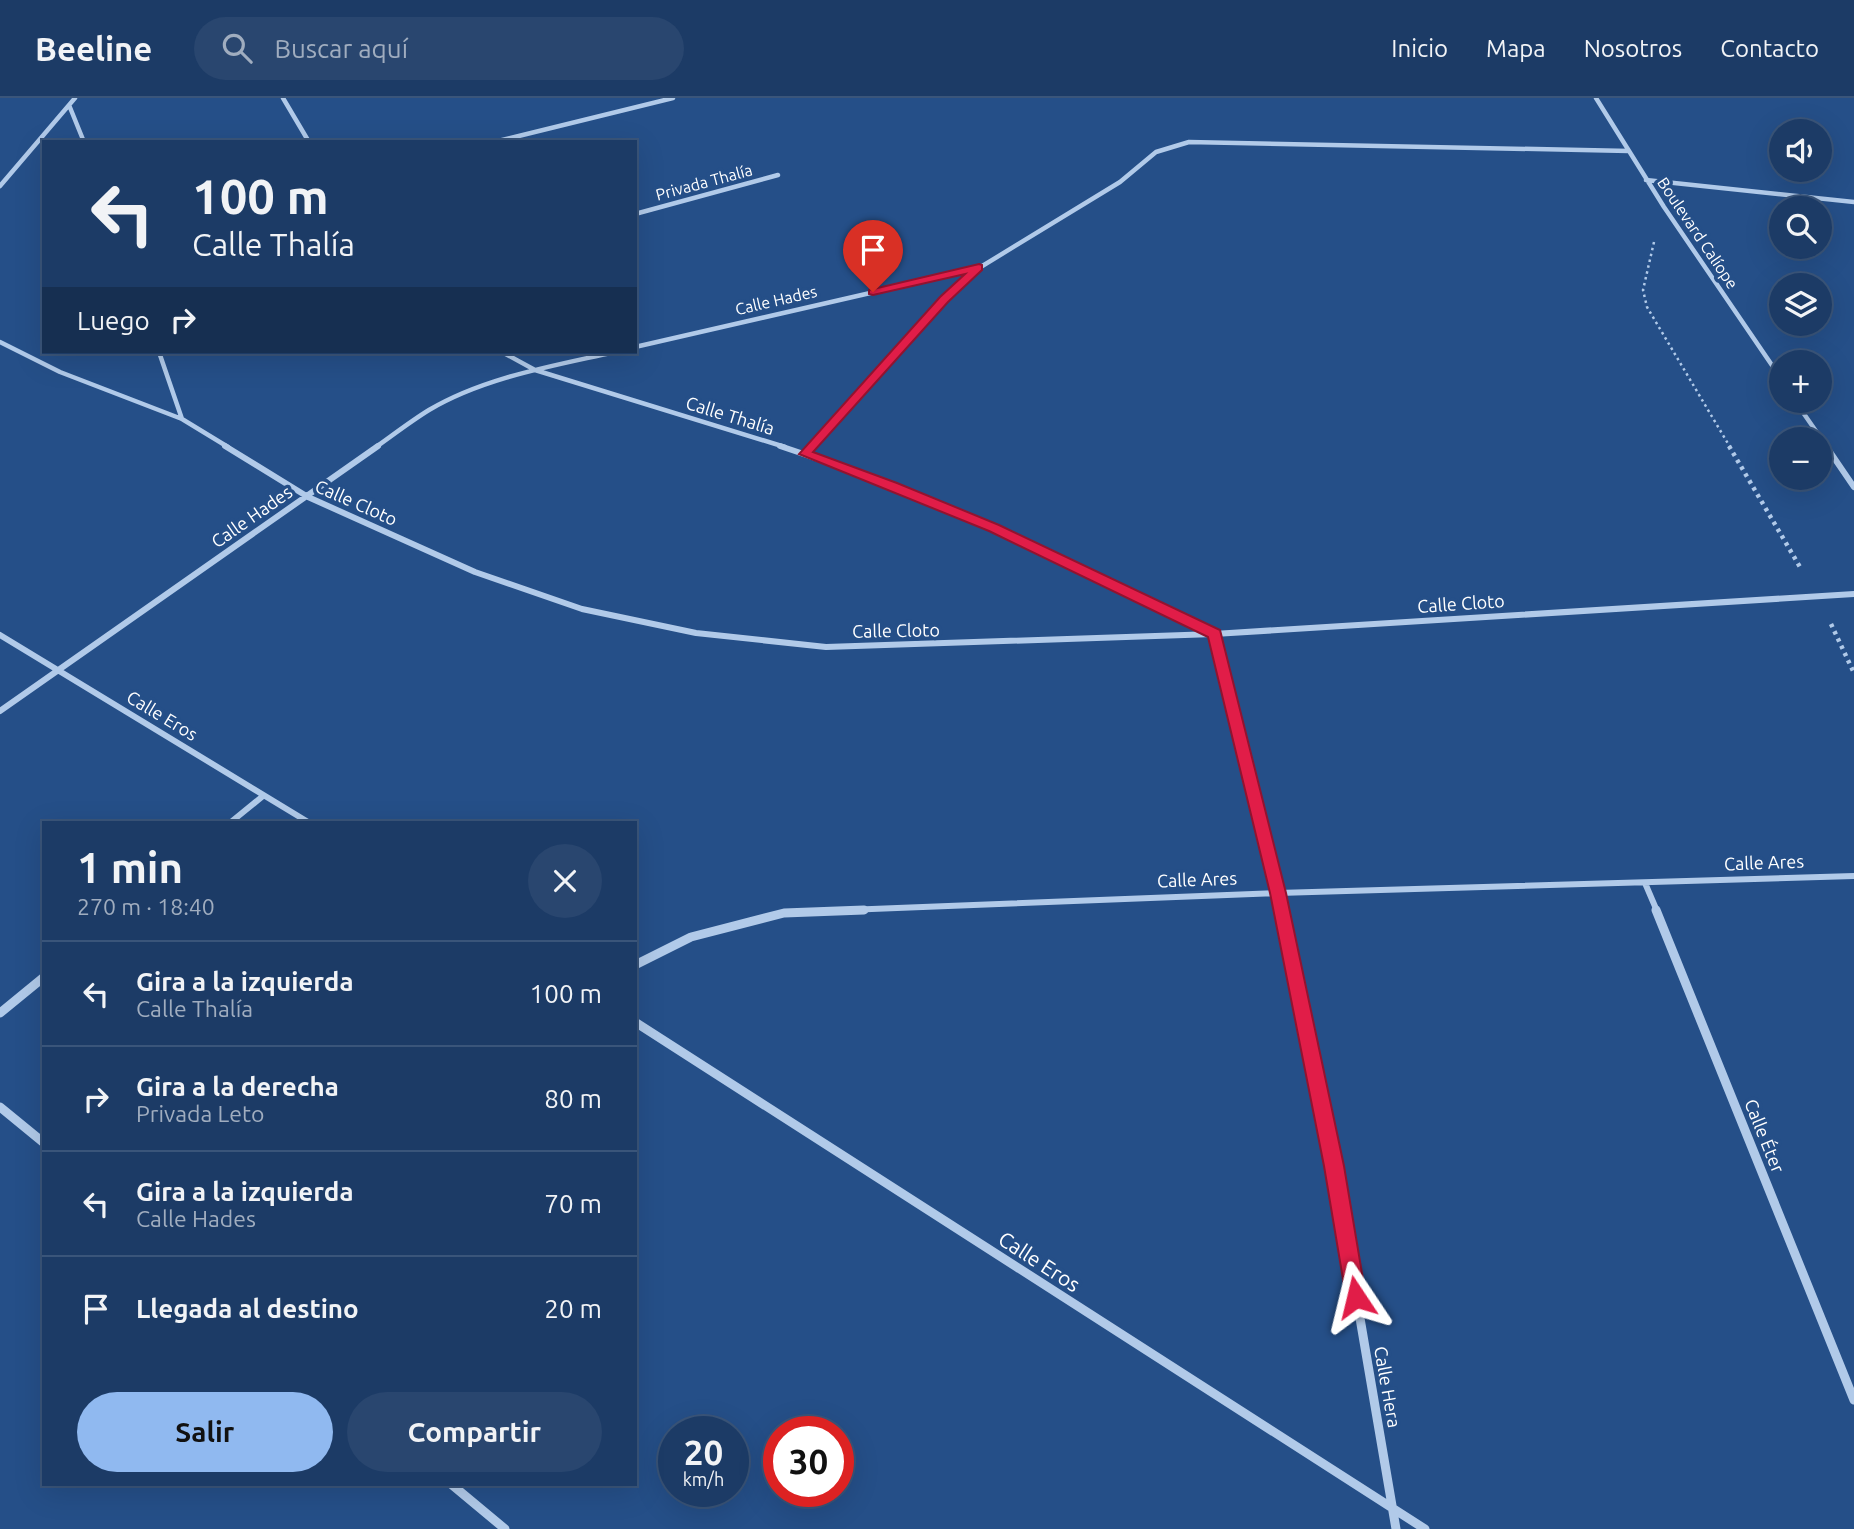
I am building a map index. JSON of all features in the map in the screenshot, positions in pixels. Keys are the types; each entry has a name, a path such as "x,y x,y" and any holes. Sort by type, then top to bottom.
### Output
{"street":[{"path":"0,187 75,98"},
{"path":"284,98 308,140"},
{"path":"502,140 673,98"},
{"name":"Boulevard Calíope","path":"1596,98 1646,180 1769,361"},
{"path":"69,105 83,140"},
{"name":"Calle Hades","path":"637,347 979,268 1120,183 1156,152 1189,142 1629,151"},
{"name":"Privada Thalía","path":"637,213 778,175"},
{"path":"1646,180 1854,202"},
{"path":"805,454 944,299 979,268"},
{"name":"Calle Cloto","path":"0,342 60,372 182,419 308,497 475,572 570,605 696,633 826,647 1214,634 1854,594"},
{"path":"160,354 182,419"},
{"name":"Calle Thalía","path":"506,354 535,370 805,454 893,486 994,528 1214,634"},
{"name":"Calle Hades","path":"0,711 59,673 429,410 458,395 535,370 606,354"},
{"path":"1803,413 1854,487"},
{"name":"Calle Hera","path":"1214,634 1278,893 1334,1166 1396,1529"},
{"name":"Calle Eros","path":"0,635 306,821"},
{"path":"232,821 264,796"},
{"name":"Calle Ares","path":"637,964 691,937 784,913 1278,893 1854,876"},
{"name":"Calle Éter","path":"1645,883 1854,1400"},
{"path":"0,1013 42,979"},
{"name":"Calle Eros","path":"637,1023 1425,1529"},
{"path":"0,1107 42,1141"},
{"path":"453,1486 505,1529"}],"path":[{"path":"1664,207 1644,275 1643,290 1647,307 1817,596 1854,673"}],"route":[{"path":"873,292 979,268 944,299 805,454 893,486 994,528 1214,634 1278,893 1334,1166 1356,1297"}]}
